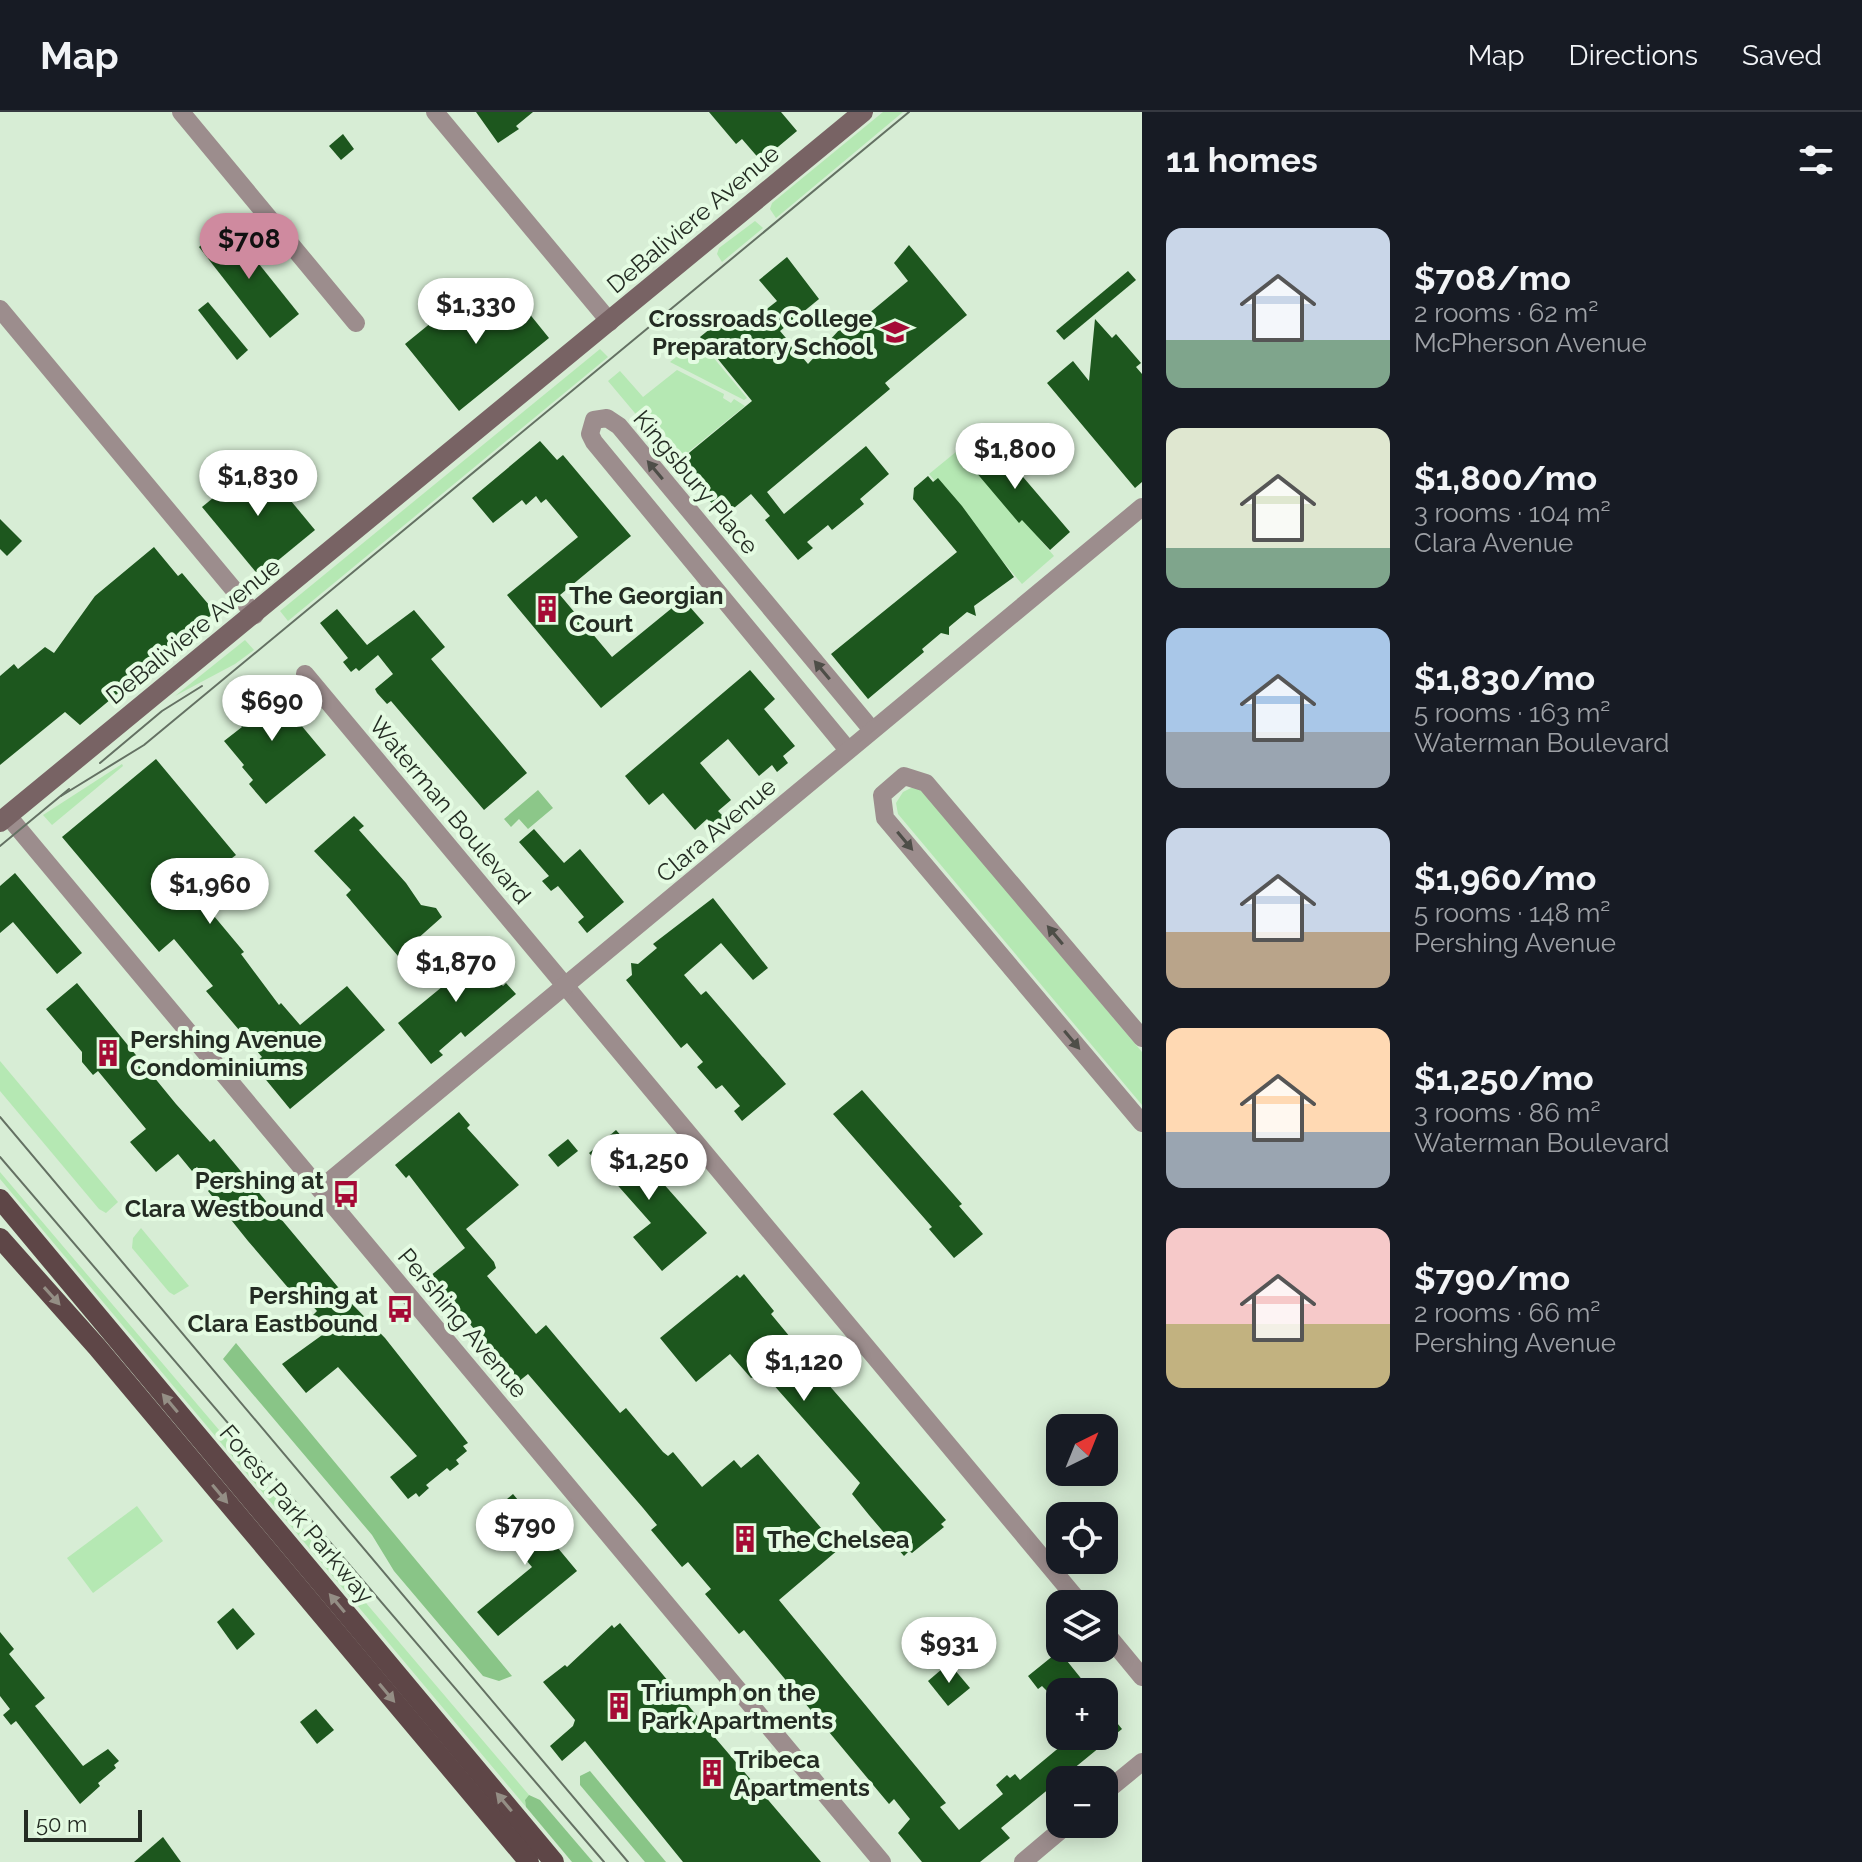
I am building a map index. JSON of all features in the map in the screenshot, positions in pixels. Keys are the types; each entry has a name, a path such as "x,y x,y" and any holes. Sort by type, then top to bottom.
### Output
{"main road":[{"name":"DeBaliviere Avenue","path":"4,819 863,112"},
{"name":"Forest Park Parkway","path":"0,1199 554,1862"},
{"name":"Forest Park Parkway","path":"0,1238 107,1359 529,1862"}],"street":[{"path":"181,112 356,323"},
{"path":"435,112 610,322"},
{"path":"0,309 255,615"},
{"name":"Kingsbury Place","path":"848,750 594,442 590,434 594,420 607,418 619,426 872,730"},
{"name":"Clara Avenue","path":"320,1189 1142,507"},
{"name":"Waterman Boulevard","path":"305,674 1069,1590"},
{"path":"1142,1038 926,783 904,776 882,795 885,818 1142,1123"},
{"name":"Pershing Avenue","path":"4,819 320,1189 882,1862"},
{"path":"1118,1648 1142,1677"},
{"path":"1118,1782 1142,1762"},
{"path":"1023,1862 1051,1838"}],"shaded area":[{"path":"883,112 903,112 776,218 770,209 772,203"},
{"path":"755,221 763,228 722,262 717,254 719,248"},
{"path":"698,339 747,398 744,400 670,362"},
{"path":"600,349 608,357 288,621 280,611"},
{"path":"677,370 724,394 723,398 731,403 734,399 745,406 676,462 608,381 620,371 643,397"},
{"path":"962,447 1054,556 1022,584 929,474"},
{"path":"245,640 254,650 235,664 175,696"},
{"path":"122,764 52,825 43,815"},
{"path":"913,787 922,790 1142,1052 1142,1105 898,814 896,803 903,792"},
{"path":"538,790 553,808 528,829 519,819 511,827 504,819"},
{"path":"0,1061 118,1202 106,1213 99,1209 0,1091"},
{"path":"0,1172 529,1795 525,1800 526,1807 0,1179"},
{"path":"141,1228 189,1286 174,1295 169,1292 132,1248 133,1238"},
{"path":"236,1343 512,1676 499,1681 483,1676 394,1571 372,1535 223,1359"},
{"path":"137,1506 163,1541 93,1593 67,1558"},
{"path":"590,1771 666,1862 645,1862 580,1785 580,1776"},
{"path":"529,1795 540,1800 593,1862 572,1862 526,1807 525,1800"}],"building":[{"path":"476,112 533,112 516,126 519,129 498,143"},
{"path":"709,112 781,112 797,131 761,161 742,139 736,144"},
{"path":"343,134 354,149 341,160 329,146"},
{"path":"227,224 299,314 270,338 199,247"},
{"path":"909,245 967,315 885,383 890,389 767,492 784,514 866,446 889,474 860,499 864,504 832,530 828,525 807,542 813,548 798,560 765,520 770,516 751,494 723,517 678,462 752,401 700,337 732,311 745,326 777,301 759,280 787,257 819,299 780,331 808,364 850,318 856,324 908,281 894,263"},
{"path":"1128,271 1136,280 1064,340 1056,331"},
{"path":"507,286 549,338 459,411 405,344 459,300 471,315"},
{"path":"208,302 248,350 237,360 198,310"},
{"path":"1095,319 1112,338 1116,334 1141,363 1136,367 1142,374 1142,482 1135,488 1047,383 1073,361 1089,381"},
{"path":"978,436 989,437 1070,532 1050,550 1022,520 1019,523 964,458 969,454 964,449"},
{"name":"The Georgian Court","path":"540,441 557,460 563,455 631,536 560,595 612,657 683,599 704,623 601,708 507,595 578,537 546,499 541,503 536,496 526,505 522,500 493,523 472,498"},
{"path":"258,461 315,530 259,576 202,507"},
{"path":"928,476 933,482 938,478 962,506 1014,577 974,606 976,616 967,612 949,627 949,635 941,633 922,649 924,652 868,699 831,654 957,552 913,499 914,488"},
{"path":"0,519 22,541 7,556 0,549"},
{"path":"154,547 178,576 182,573 215,612 80,725 65,712 0,765 0,676 14,664 18,669 45,647 54,653 95,596"},
{"path":"337,609 367,645 414,610 445,647 431,659 527,773 484,810 391,701 387,704 377,693 375,689 393,674 378,655 359,671 356,668 351,672 343,662 348,658 320,623"},
{"path":"750,670 775,699 764,709 795,746 783,756 788,763 777,772 772,765 759,776 728,739 700,763 731,800 718,811 724,817 713,826 707,819 695,830 663,793 649,805 625,776"},
{"path":"260,676 326,755 266,804 249,784 253,780 242,767 244,765 224,741 242,727 236,719 250,708 238,694"},
{"path":"156,759 236,855 232,858 248,877 209,910 244,952 241,954 279,1005 281,1003 300,1025 347,986 385,1030 290,1109 253,1064 262,1057 206,991 213,986 174,939 159,952 62,837"},
{"path":"354,816 364,826 359,830 406,883 421,905 436,908 442,917 398,956 346,895 351,890 314,851"},
{"path":"534,829 564,863 580,849 624,902 587,933 578,922 584,917 558,886 551,891 542,881 549,876 519,842"},
{"path":"15,873 82,953 57,974 13,922 0,933 0,886"},
{"path":"713,898 768,968 753,980 721,943 684,975 701,995 706,991 786,1084 742,1121 734,1111 740,1106 722,1085 716,1089 697,1067 703,1062 687,1043 681,1048 626,980 632,975 631,963 638,964 657,948 653,944"},
{"path":"472,941 481,952 477,956 503,986 506,983 516,994 465,1037 461,1032 439,1051 443,1055 431,1064 398,1023 448,982 438,971"},
{"path":"77,983 176,1104 210,1142 214,1139 353,1305 385,1338 468,1443 463,1446 467,1451 456,1460 459,1464 450,1471 447,1468 426,1485 429,1488 419,1497 416,1493 408,1499 390,1477 417,1456 338,1367 306,1393 282,1364 325,1333 312,1316 317,1311 301,1293 296,1297 248,1241 208,1191 213,1186 197,1167 192,1171 178,1154 156,1172 130,1142 146,1129 98,1071 93,1075 82,1062 82,1052 46,1009"},
{"path":"862,1090 962,1204 959,1206 983,1234 954,1258 929,1229 932,1227 833,1114"},
{"path":"459,1112 470,1125 467,1128 519,1185 466,1229 494,1262 496,1268 487,1276 536,1334 546,1325 620,1413 626,1408 663,1452 668,1456 673,1452 702,1487 734,1460 741,1468 758,1454 839,1549 779,1600 946,1803 940,1807 959,1830 1003,1794 996,1785 1007,1775 1010,1778 1015,1774 1020,1780 1056,1750 1096,1750 1077,1766 1046,1766 1046,1791 1001,1828 1010,1838 980,1862 922,1862 898,1833 910,1819 894,1799 889,1804 744,1630 739,1634 705,1594 711,1589 688,1562 682,1567 651,1530 657,1525 528,1374 518,1382 430,1276 465,1248 409,1175 406,1178 395,1165"},
{"path":"616,1130 707,1233 662,1271 633,1237 651,1223 589,1153"},
{"path":"568,1139 578,1151 558,1167 548,1155"},
{"path":"744,1274 774,1311 771,1314 788,1338 946,1520 941,1524 944,1527 912,1553 909,1551 904,1556 869,1515 852,1494 860,1483 764,1374 751,1378 730,1354 696,1382 660,1338 737,1275 740,1278"},
{"path":"513,1494 577,1571 498,1636 477,1612 532,1567 488,1515"},
{"path":"233,1608 255,1634 237,1650 217,1622"},
{"path":"620,1623 821,1862 683,1862 585,1741 562,1761 550,1746 573,1726 575,1720 543,1682 565,1665 567,1667 612,1625 614,1628"},
{"path":"0,1632 14,1649 9,1654 45,1698 35,1706 83,1766 108,1749 119,1761 114,1765 116,1768 98,1783 100,1786 80,1804 16,1721 11,1725 3,1715 10,1709 0,1696"},
{"path":"1046,1661 1068,1662 1081,1678 1046,1678 1046,1690 1042,1686 1038,1689 1028,1676"},
{"path":"949,1663 970,1688 948,1706 928,1681"},
{"path":"316,1709 334,1730 317,1744 300,1722"},
{"path":"163,1837 181,1862 134,1862"}],"tram line":[{"path":"61,796 144,745 909,112"},
{"path":"100,763 162,711 202,686"},
{"path":"0,846 69,789"},
{"path":"0,1117 628,1862"},
{"path":"0,1157 604,1862"}],"place":[{"name":"Crossroads College Preparatory School","path":"895,332"},
{"name":"The Georgian Court","path":"547,609"},
{"name":"Pershing Avenue Condominiums","path":"108,1053"},
{"name":"Pershing at Clara Westbound","path":"346,1194"},
{"name":"Pershing at Clara Eastbound","path":"400,1309"},
{"name":"The Chelsea","path":"745,1539"},
{"name":"Triumph on the Park Apartments","path":"619,1706"},
{"name":"Tribeca Apartments","path":"712,1773"}]}
